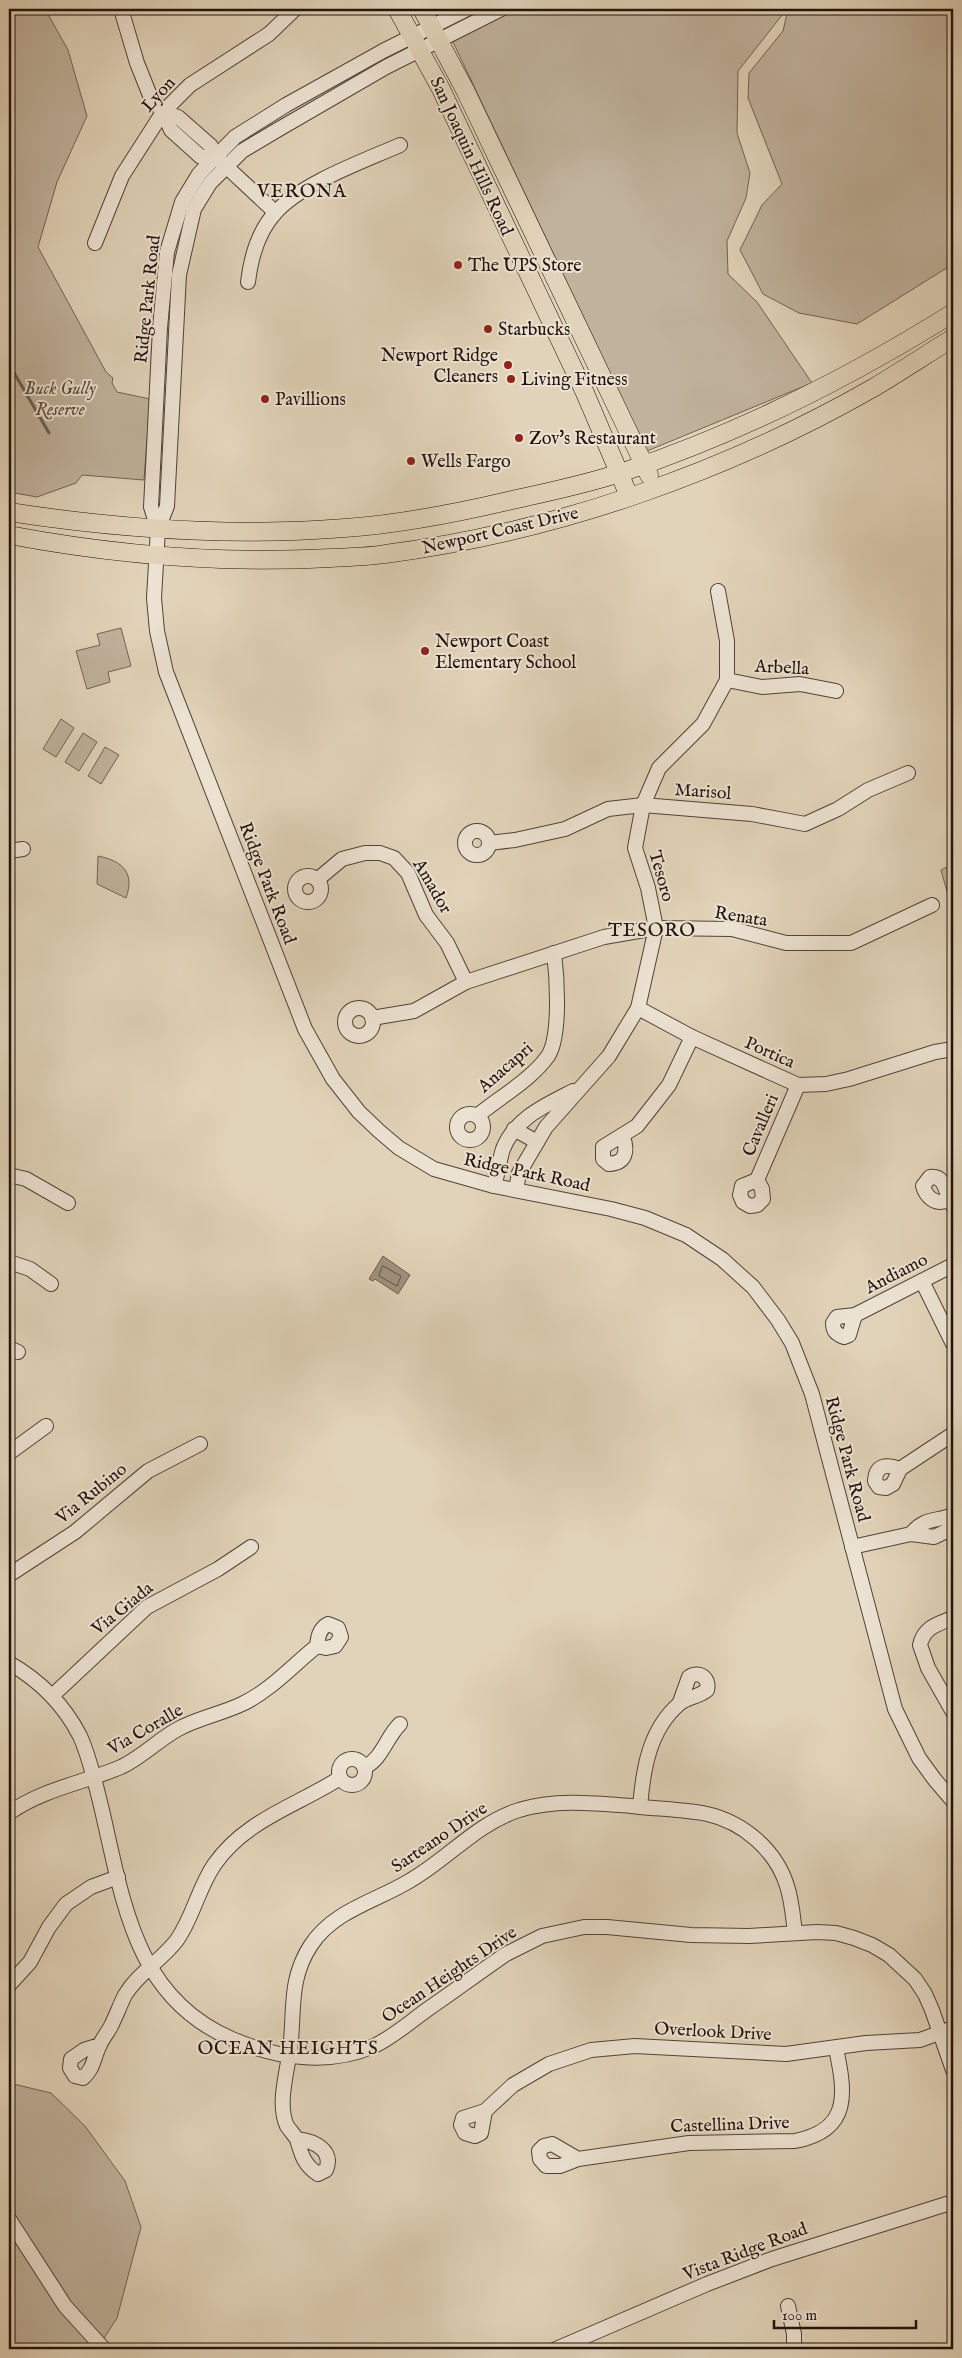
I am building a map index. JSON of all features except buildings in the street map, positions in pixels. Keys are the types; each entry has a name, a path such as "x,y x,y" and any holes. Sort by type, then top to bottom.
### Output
{"main road":[{"name":"San Joaquin Hills Road","path":"397,9 417,42 585,393 629,496"},
{"name":"San Joaquin Hills Road","path":"422,9 465,90 654,487"},
{"name":"Newport Coast Drive","path":"9,512 85,524 158,529 254,531 344,528 453,514 620,473 731,431 813,393 889,353 953,313"},
{"name":"Newport Coast Drive","path":"9,535 69,546 222,560 293,560 384,555 465,541 536,524 629,496 716,464 794,429 873,388 953,338"}],"street":[{"path":"121,9 137,63 151,98 163,112 178,116 211,146 215,156 275,212"},
{"name":"Lyon","path":"95,243 122,176 163,112 190,85 269,34 295,9"},
{"path":"435,34 467,9"},
{"path":"435,34 501,9"},
{"name":"Ridge Park Road","path":"158,529 151,507 160,328 167,252 182,202 199,174 235,137 286,105 435,34"},
{"name":"Ridge Park Road","path":"417,42 386,67 242,151 210,183 194,209 179,275 167,506 158,529 156,554 154,598 157,631 166,672 312,1044 349,1101 400,1148 434,1169 494,1186 633,1214 686,1235 710,1251 753,1287 778,1320 792,1343 812,1394 895,1709 919,1758 953,1801"},
{"path":"248,282 251,260 257,241 275,212 312,186 400,145"},
{"name":"Tesoro","path":"516,1190 519,1173 546,1127 609,1056 638,1008 656,928 648,888 635,848 643,806 659,768 703,724 727,680 727,641 718,590"},
{"name":"Arbella","path":"727,680 762,687 800,684 836,691"},
{"name":"Marisol","path":"489,843 514,840 565,829 608,808 643,806 752,814 805,824 838,809 868,790 908,773"},
{"path":"9,852 23,849"},
{"name":"Amador","path":"318,880 342,859 365,853 380,854 394,858 408,874 426,915 447,943 466,982"},
{"name":"Renata","path":"372,1018 414,1011 466,982 604,937 656,928 732,929 786,943 851,943 932,906"},
{"name":"Anacapri","path":"477,1116 531,1074 549,1055 555,1029 558,990 554,953"},
{"name":"Portica","path":"638,1008 692,1037 798,1085 826,1084 849,1079 935,1052 953,1049"},
{"path":"623,1137 637,1126 668,1085 692,1037"},
{"name":"Cavalleri","path":"758,1180 798,1085"},
{"name":"Tesoro","path":"494,1186 503,1149 514,1129 539,1109 578,1089"},
{"path":"514,1129 537,1142"},
{"path":"9,1174 26,1180 68,1203"},
{"path":"9,1262 30,1269 51,1284"},
{"name":"Andiamo","path":"855,1315 953,1265"},
{"path":"922,1281 953,1344"},
{"path":"9,1453 46,1426"},
{"path":"900,1469 953,1434"},
{"name":"Via Rubino","path":"9,1575 75,1532 148,1472 200,1444"},
{"path":"852,1547 911,1534 934,1537 949,1523"},
{"name":"Via Giada","path":"52,1696 147,1607 218,1569 251,1547"},
{"path":"953,1618 932,1626 926,1631 920,1647 935,1682 953,1712"},
{"name":"Via Coralle","path":"9,1813 41,1794 94,1778 140,1757 183,1727 243,1704 280,1678 317,1646"},
{"name":"Ocean Heights Drive","path":"9,1663 22,1670 52,1696 80,1736 94,1778 131,1927 150,1969 178,2001 209,2026 248,2046 289,2056 330,2058 348,2055 374,2046 506,1954 530,1941 562,1931 607,1927 691,1935 748,1936 836,1933 872,1945 889,1955 915,1980 947,2031 953,2070"},
{"path":"640,1807 644,1771 652,1743 660,1727 680,1702"},
{"path":"365,1767 378,1756 391,1733 400,1724"},
{"path":"347,1760 357,1760 365,1767 365,1777 358,1785 347,1785 340,1778 340,1767 347,1760"},
{"path":"100,2045 125,1995 138,1978 150,1969 178,1938 186,1924 203,1882 229,1847 262,1819 340,1778"},
{"name":"Sarteano Drive","path":"297,2139 286,2124 284,2097 292,2032 292,2001 299,1969 313,1943 334,1921 412,1880 482,1827 518,1811 556,1802 578,1802 708,1814 737,1825 751,1834 773,1857 782,1872 791,1901 795,1934"},
{"path":"9,1985 30,1962 49,1927 66,1904 91,1887 118,1877"},
{"name":"Overlook Drive","path":"485,2111 513,2085 531,2074 568,2056 591,2050 635,2046 786,2054 866,2043 910,2041 947,2031"},
{"name":"Castellina Drive","path":"578,2158 689,2143 796,2141 808,2139 828,2126 840,2108 844,2085 836,2048"},
{"name":"Vista Ridge Road","path":"556,2349 707,2284 772,2259 953,2202"},
{"path":"9,2219 65,2306 79,2324 104,2349"},
{"path":"788,2306 794,2334 794,2349"}],"green space":[{"name":"Buck Gully Reserve","path":"9,9 45,9 68,50 87,116 57,182 38,247 106,372 113,378 112,383 117,392 150,399 144,480 82,475 76,483 37,497 9,492"},
{"path":"508,9 784,9 783,14 738,71 737,133 750,173 746,198 727,241 728,274 757,302 812,383 647,451 453,42"},
{"path":"788,9 953,9 953,264 857,324 799,313 763,294 740,250 762,205 782,184 748,98 749,73 783,31"},
{"path":"121,628 131,666 108,672 110,682 87,689 76,651 100,645 97,634"},
{"path":"61,719 74,728 56,757 43,749"},
{"path":"83,733 97,742 79,771 65,762"},
{"path":"105,747 119,755 101,784 88,776"},
{"path":"98,856 114,861 125,869 129,882 126,898 97,884"},
{"path":"953,864 953,913 941,870"},
{"path":"9,2083 51,2093 85,2126 125,2181 141,2227 117,2318 97,2349 9,2349"}],"water":[{"path":"383,1256 410,1275 398,1294 375,1279 373,1281 369,1279"}],"waterway":[{"path":"9,364 49,433"}],"place":[{"name":"The UPS Store","path":"458,265"},
{"name":"Starbucks","path":"488,329"},
{"name":"Newport Ridge Cleaners","path":"508,365"},
{"name":"Living Fitness","path":"511,379"},
{"name":"Pavillions","path":"265,399"},
{"name":"Zov's Restaurant","path":"519,438"},
{"name":"Wells Fargo","path":"411,461"},
{"name":"Newport Coast Elementary School","path":"425,651"}],"district":[{"name":"VERONA","path":"302,190"},
{"name":"TESORO","path":"652,929"},
{"name":"OCEAN HEIGHTS","path":"288,2047"}]}
